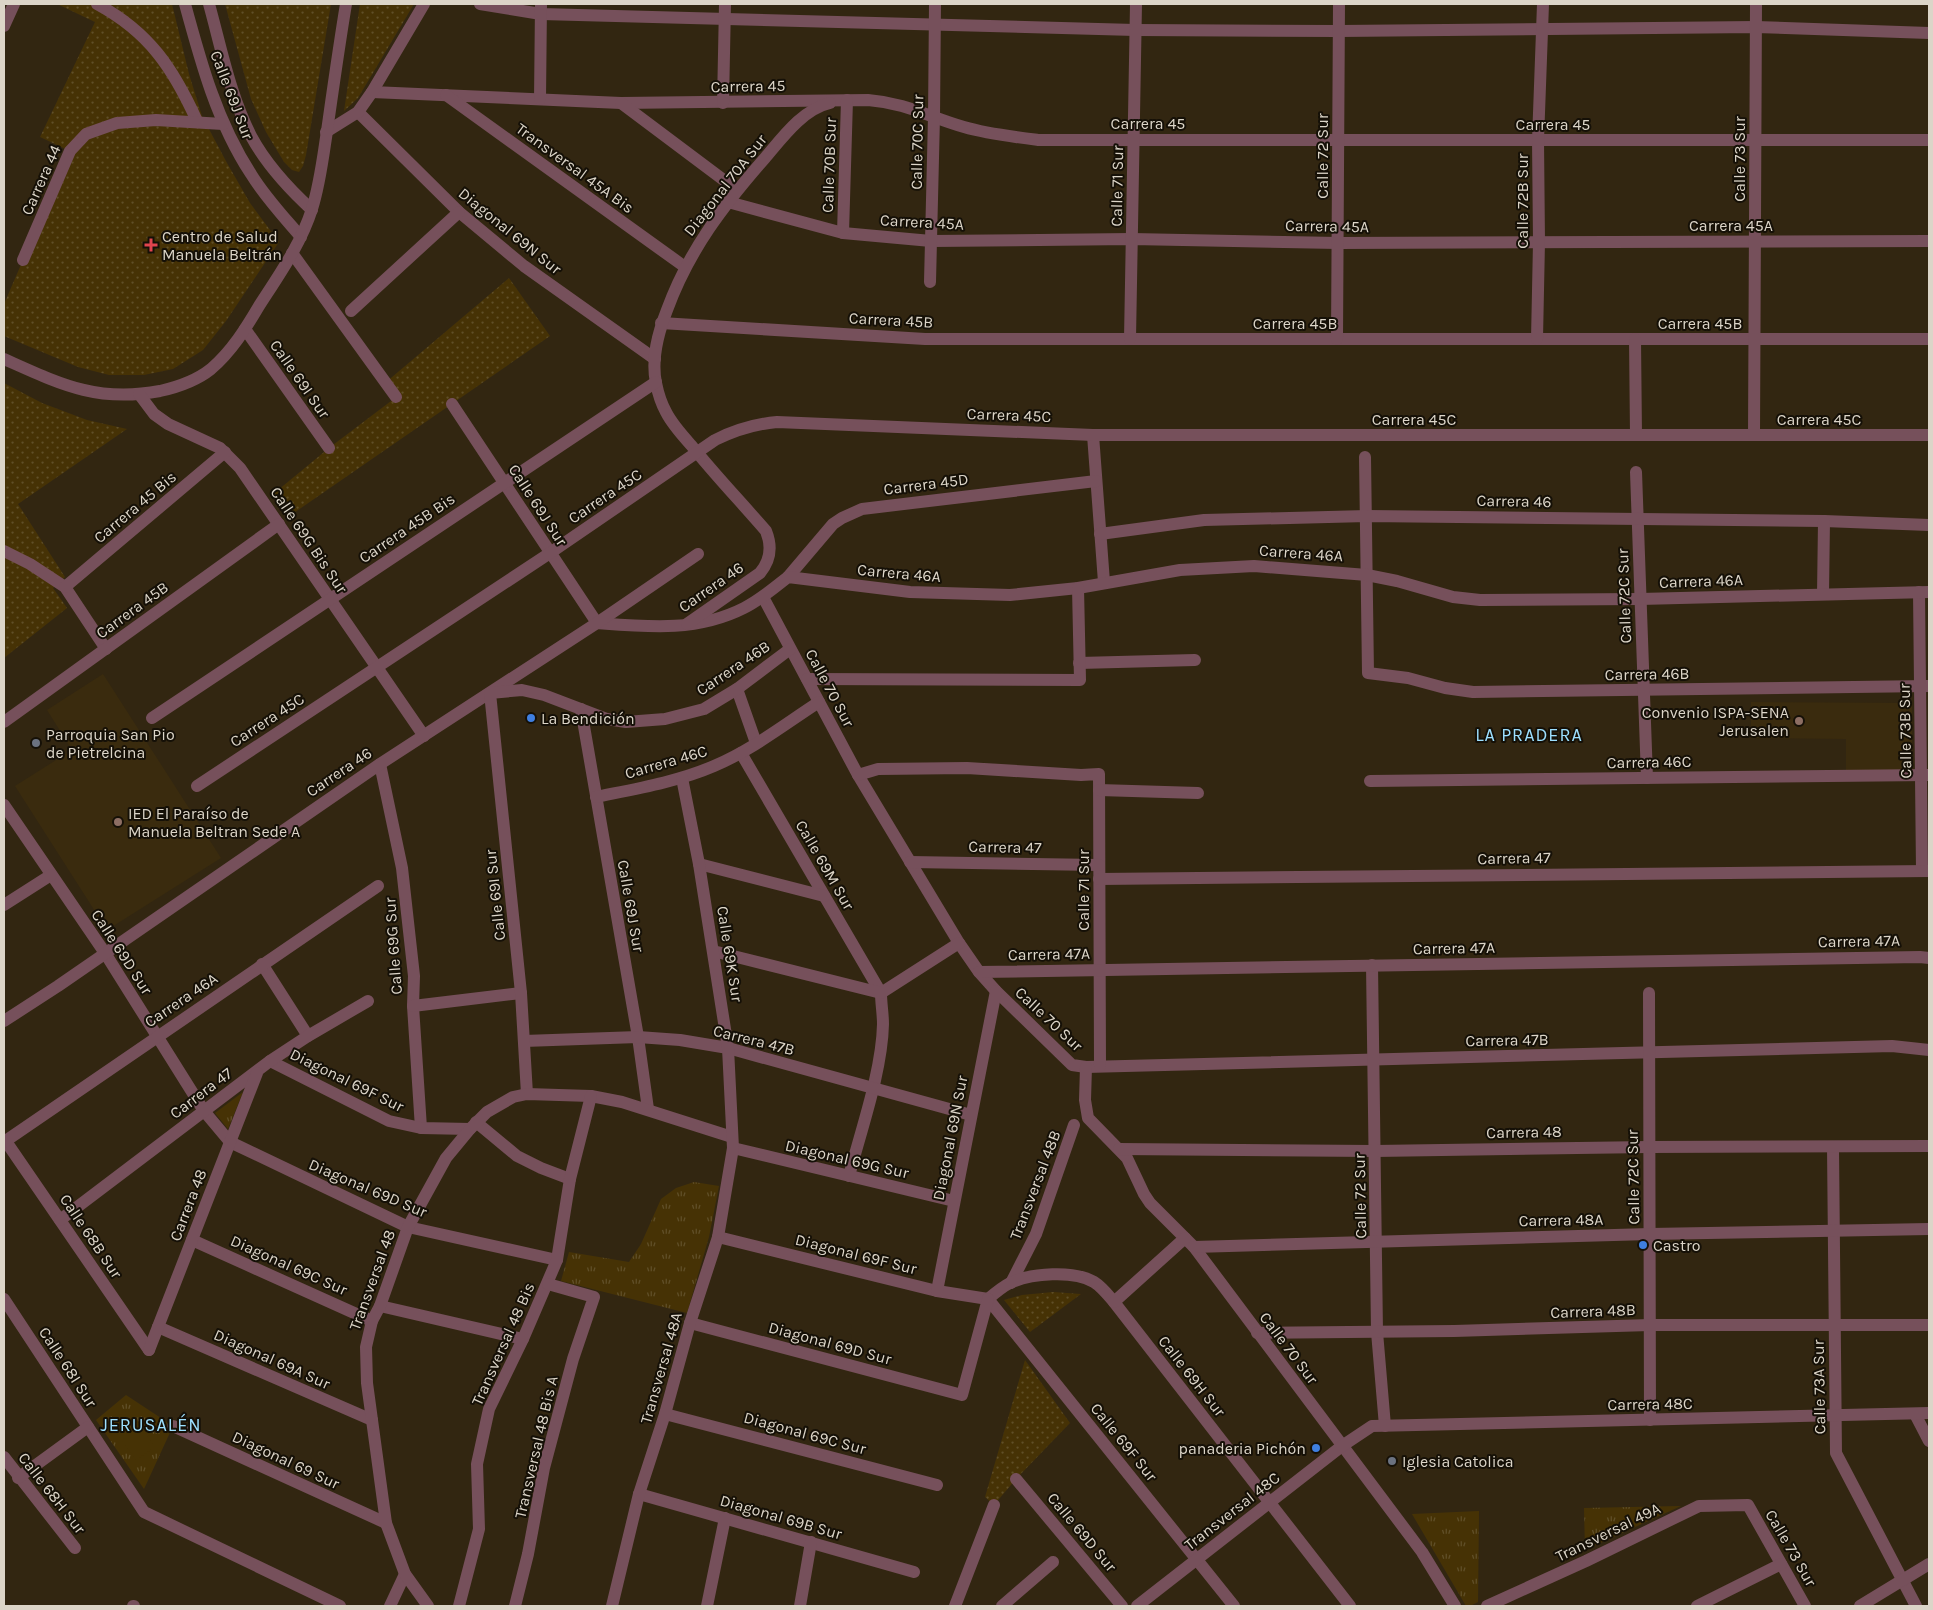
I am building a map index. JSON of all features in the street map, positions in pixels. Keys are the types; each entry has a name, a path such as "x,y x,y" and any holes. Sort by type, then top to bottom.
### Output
{"street":[{"path":"4,26 14,4"},
{"path":"97,4 118,15 150,43 171,71 198,121"},
{"name":"Calle 69J Sur","path":"185,4 208,85 223,124 251,176 301,237"},
{"name":"Calle 69J Sur","path":"208,4 237,102 252,137 282,180 312,210"},
{"path":"4,359 78,390 117,396 175,387 198,378 221,359 245,329 292,253 312,210 346,4"},
{"path":"326,132 358,112 372,92 424,4"},
{"path":"480,4 724,20 1135,30 1339,31 1756,27 1929,33"},
{"path":"723,103 725,4"},
{"name":"Calle 70C Sur","path":"930,282 935,4"},
{"name":"Calle 71 Sur","path":"1130,339 1136,4"},
{"name":"Calle 72 Sur","path":"1337,339 1339,4"},
{"name":"Calle 72B Sur","path":"1537,339 1539,242 1538,140 1543,4"},
{"name":"Calle 73 Sur","path":"1754,435 1756,4"},
{"path":"540,99 541,9"},
{"name":"Carrera 45","path":"372,92 621,103 848,100 889,102 911,107 934,117 992,134 1039,140 1929,140"},
{"name":"Transversal 45A Bis","path":"446,95 685,267"},
{"name":"Diagonal 70A Sur","path":"656,382 655,359 661,323 685,267 709,227 737,190 802,119 812,111 827,104 848,100"},
{"name":"Calle 70B Sur","path":"843,232 848,100"},
{"path":"621,103 737,190"},
{"name":"Diagonal 69N Sur","path":"358,112 458,212 524,266 655,359"},
{"name":"Carrera 44","path":"23,260 70,151 86,134 117,123 156,120 198,121 223,124"},
{"name":"Carrera 45A","path":"728,202 843,232 931,241 1132,239 1338,242 1929,241"},
{"path":"351,311 458,212"},
{"path":"292,253 396,397"},
{"name":"Carrera 45B","path":"661,323 925,339 1929,339"},
{"name":"Calle 69I Sur","path":"245,329 329,448"},
{"path":"1635,339 1636,435"},
{"path":"656,382 666,412 697,453"},
{"name":"Carrera 45B Bis","path":"152,718 656,382"},
{"name":"Calle 69G Bis Sur","path":"139,394 154,414 168,424 225,452 240,468 424,736"},
{"name":"Calle 69J Sur","path":"452,404 597,624"},
{"name":"Carrera 45C","path":"197,786 697,453 730,433 760,423 777,422 1093,435 1929,436"},
{"path":"1093,435 1104,582"},
{"name":"Carrera 45 Bis","path":"65,587 225,452"},
{"name":"Carrera 46","path":"597,624 649,627 684,626 760,573 768,563 770,540 766,530 697,453"},
{"path":"1365,457 1367,575"},
{"name":"Calle 72C Sur","path":"1636,472 1647,778"},
{"name":"Carrera 45D","path":"788,577 833,524 862,509 1096,481"},
{"name":"Carrera 46","path":"1100,534 1204,520 1367,516 1824,521 1929,525"},
{"path":"1823,594 1824,521"},
{"name":"Carrera 45B","path":"4,722 278,524"},
{"path":"4,552 30,564 65,587 106,648"},
{"name":"Carrera 46","path":"4,1021 380,764 597,624 698,554"},
{"name":"Carrera 46A","path":"788,577 864,588 1010,595 1078,588 1180,570 1254,566 1367,575 1397,581 1453,597 1471,599 1640,599 1924,592"},
{"name":"Carrera 46B","path":"1367,575 1368,673 1414,679 1446,688 1473,692 1925,686"},
{"path":"684,626 704,624 724,617 763,597 788,577"},
{"path":"807,679 1080,680 1078,588"},
{"name":"Calle 73B Sur","path":"1924,592 1926,871"},
{"name":"Calle 70 Sur","path":"763,597 858,775 959,943 979,972 996,991 1067,1062 1079,1067 1086,1067 1085,1100 1088,1118 1130,1163 1150,1203 1189,1242 1422,1552 1455,1606"},
{"name":"Carrera 46B","path":"490,693 522,690 544,695 607,719 626,722 646,722 704,708 737,689 790,649"},
{"path":"1079,663 1195,660"},
{"path":"737,689 756,743"},
{"name":"Calle 69I Sur","path":"490,693 521,993 527,1094"},
{"name":"Carrera 46C","path":"596,797 682,778 714,766 741,753 819,702"},
{"name":"Calle 69J Sur","path":"581,709 638,1037 648,1109"},
{"name":"Calle 69M Sur","path":"741,753 881,993"},
{"name":"Calle 69G Sur","path":"380,764 402,868 414,976 413,1006 421,1128"},
{"name":"Calle 71 Sur","path":"858,775 878,769 958,768 1081,775 1099,774 1100,1066"},
{"name":"Carrera 46C","path":"1370,781 1925,775"},
{"name":"Calle 69K Sur","path":"682,778 699,864 728,1048 732,1142"},
{"path":"1099,790 1198,793"},
{"name":"Calle 69D Sur","path":"4,806 105,953 204,1111 230,1142"},
{"name":"Carrera 47","path":"910,862 1099,865"},
{"path":"699,864 824,896"},
{"name":"Carrera 47","path":"1099,879 1926,871"},
{"path":"4,905 52,874"},
{"name":"Carrera 46A","path":"5,1141 378,886"},
{"path":"713,951 881,993 959,943"},
{"name":"Carrera 47A","path":"979,972 1929,958"},
{"path":"262,964 308,1036"},
{"name":"Calle 72 Sur","path":"1372,965 1377,1332 1385,1426"},
{"name":"Diagonal 69N Sur","path":"937,1290 996,991"},
{"path":"413,1006 521,993"},
{"path":"849,1176 873,1088 883,1024 881,993"},
{"name":"Calle 72C Sur","path":"1649,993 1650,1420"},
{"name":"Carrera 47","path":"60,1220 270,1061 368,1001"},
{"name":"Carrera 47B","path":"524,1042 638,1037 680,1040 728,1048 971,1115"},
{"name":"Carrera 47B","path":"1086,1067 1892,1046 1929,1050"},
{"name":"Diagonal 69F Sur","path":"270,1061 389,1121 421,1128 473,1125"},
{"name":"Carrera 48","path":"149,1350 257,1071"},
{"name":"Diagonal 69G Sur","path":"527,1094 591,1096 648,1109 732,1142 849,1176 954,1201"},
{"name":"Transversal 48","path":"428,1606 405,1574 386,1523 367,1383 366,1347 372,1321 380,1306 408,1226 446,1158 473,1125 500,1104 527,1094"},
{"name":"Transversal 48 Bis","path":"459,1606 479,1529 477,1464 489,1409 523,1339 557,1260 570,1179 591,1096"},
{"path":"473,1125 517,1156 540,1168 570,1179"},
{"name":"Transversal 48B","path":"1011,1282 1036,1234 1074,1125"},
{"name":"Calle 68B Sur","path":"5,1141 149,1350"},
{"name":"Diagonal 69D Sur","path":"230,1142 408,1226 557,1260"},
{"name":"Transversal 48A","path":"612,1606 639,1494 718,1237 732,1142"},
{"name":"Carrera 48","path":"1118,1149 1376,1151 1649,1146 1929,1146"},
{"name":"Calle 73A Sur","path":"1833,1147 1836,1453 1916,1606"},
{"name":"Carrera 48A","path":"1189,1242 1377,1241 1929,1229"},
{"name":"Diagonal 69F Sur","path":"718,1237 937,1290 988,1299"},
{"name":"Diagonal 69C Sur","path":"192,1240 372,1321"},
{"path":"1114,1302 1189,1242"},
{"name":"Calle 69H Sur","path":"988,1299 1011,1282 1037,1277 1059,1275 1082,1277 1096,1283 1114,1302 1350,1606"},
{"name":"Transversal 48 Bis A","path":"515,1606 528,1554 544,1468 573,1359 594,1297 548,1284"},
{"name":"Diagonal 69D Sur","path":"690,1323 962,1395 988,1299"},
{"name":"Calle 69F Sur","path":"988,1299 1234,1606"},
{"name":"Calle 68I Sur","path":"4,1300 144,1512 340,1606"},
{"path":"380,1306 523,1339"},
{"name":"Carrera 48B","path":"1257,1333 1650,1325 1929,1325"},
{"name":"Diagonal 69A Sur","path":"158,1327 372,1420"},
{"name":"Carrera 48C","path":"1372,1426 1929,1413"},
{"name":"Diagonal 69C Sur","path":"665,1414 937,1485"},
{"path":"1915,1414 1929,1441"},
{"name":"Diagonal 69 Sur","path":"173,1426 386,1523"},
{"name":"Transversal 48C","path":"1138,1606 1342,1446 1372,1426"},
{"path":"18,1478 88,1427"},
{"name":"Calle 68H Sur","path":"4,1456 18,1478 75,1548"},
{"name":"Calle 69D Sur","path":"1016,1479 1122,1606"},
{"name":"Diagonal 69B Sur","path":"639,1494 914,1572"},
{"path":"955,1606 994,1505"},
{"name":"Calle 73 Sur","path":"1748,1505 1805,1606"},
{"name":"Transversal 49A","path":"1487,1606 1586,1561 1699,1506 1748,1505"},
{"path":"707,1606 724,1518"},
{"path":"800,1606 812,1542"},
{"path":"1002,1606 1053,1562"},
{"path":"1696,1606 1781,1564"},
{"path":"1860,1606 1929,1564"},
{"path":"390,1606 405,1574"}],"shaded area":[{"name":"IED El Paraíso de Manuela Beltran Sede A","path":"103,674 221,858 107,930 15,786 72,750 47,710"},
{"path":"1751,702 1912,703 1912,771 1846,771 1846,739 1751,738"}],"green space":[{"path":"57,4 172,4 189,74 202,116 250,203 279,242 226,321 203,350 173,369 144,375 109,375 78,367 4,336 4,304 70,151 40,137 95,22"},
{"path":"225,4 331,4 306,155 299,172 292,170 284,162 266,132 251,99"},
{"path":"360,4 414,4 358,98 344,111"},
{"path":"509,278 550,336 288,517 272,495 329,448 395,398 385,383"},
{"path":"4,383 42,403 87,420 127,429 18,504 65,577 53,588 67,608 4,658"},
{"path":"243,1092 228,1129 215,1113"},
{"path":"694,1182 719,1186 709,1237 687,1313 561,1281 569,1252 629,1262 641,1244 661,1199 676,1188"},
{"path":"1053,1292 1081,1294 1030,1332 1004,1300 1022,1295"},
{"path":"1025,1360 1070,1423 1016,1479 994,1505 985,1497"},
{"path":"126,1395 173,1426 144,1489 96,1420"},
{"path":"128,1409 155,1447 136,1460 109,1423"},
{"path":"1681,1506 1585,1550 1584,1508"},
{"path":"1479,1511 1478,1602 1466,1606 1412,1514"}],"place":[{"name":"Centro de Salud Manuela Beltrán","path":"151,245"},
{"name":"La Bendición","path":"531,718"},
{"name":"Convenio ISPA-SENA Jerusalen","path":"1799,721"},
{"name":"Parroquia San Pio de Pietrelcina","path":"36,743"},
{"name":"IED El Paraíso de Manuela Beltran Sede A","path":"118,822"},
{"name":"Castro","path":"1643,1245"},
{"name":"panaderia Pichón","path":"1316,1448"},
{"name":"Iglesia Catolica","path":"1392,1461"}],"district":[{"name":"LA PRADERA","path":"1529,735"},
{"name":"JERUSALÉN","path":"151,1425"}]}
